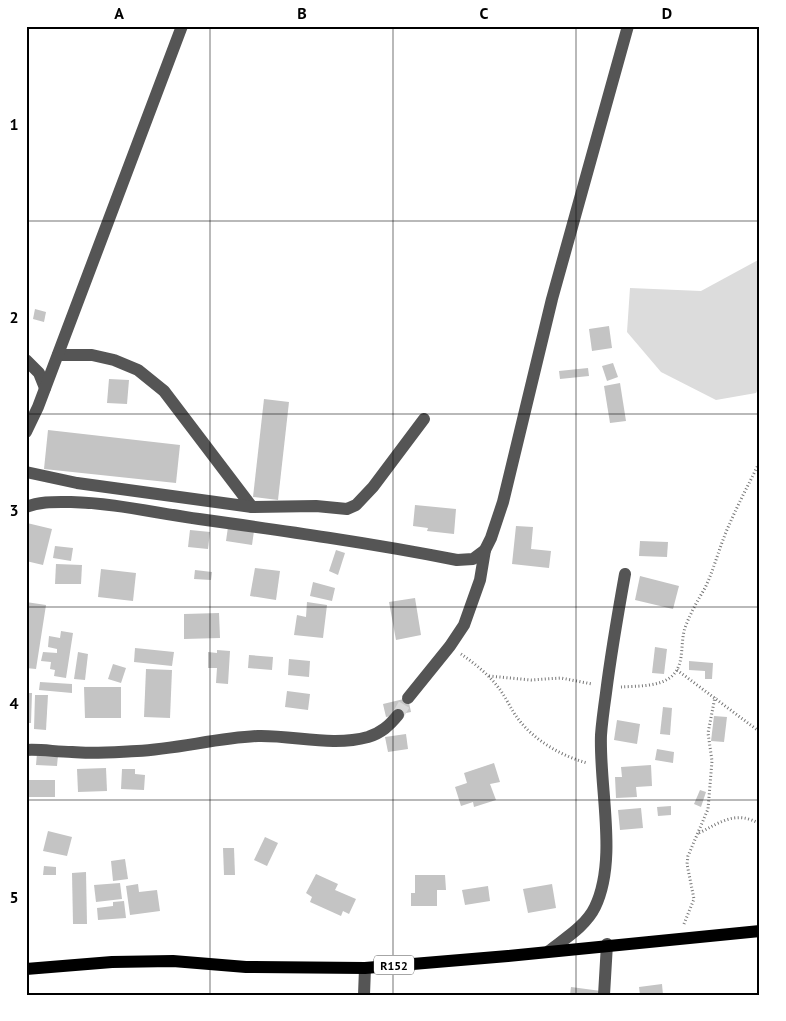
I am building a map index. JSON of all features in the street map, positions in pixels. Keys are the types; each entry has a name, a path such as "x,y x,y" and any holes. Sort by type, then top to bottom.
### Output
{"main road":[{"name":"R152","path":"26,969 112,962 173,961 246,967 366,968 760,931"}],"street":[{"path":"26,432 58,355 182,26"},
{"path":"408,698 450,646 464,625 472,605 480,580 485,550 503,502 552,299 628,26"},
{"path":"58,355 92,355 114,360 138,370 164,392 252,506"},
{"path":"26,360 39,373 45,388"},
{"path":"26,472 77,483 252,506 352,508 373,487 424,419"},
{"path":"26,507 51,501 102,503 197,519 298,532 457,560 473,559 485,550"},
{"path":"548,951 589,917 595,907 603,880 606,853 601,733 625,574"},
{"path":"26,750 130,752 162,750 211,741 258,736 326,741 349,740 368,737 381,732 398,715"},
{"path":"604,995 607,944"},
{"path":"364,995 366,968"}],"path":[{"path":"489,676 531,680 561,678 607,687 659,683 671,678 677,670 681,659 681,645 685,628 694,606 705,588 729,524 760,461"},
{"path":"450,646 489,676 499,688 518,719 532,734 557,751 601,766"},
{"path":"677,670 760,732"},
{"path":"681,938 685,920 694,899 687,864 688,856 708,808 712,761 708,733 715,697"},
{"path":"698,833 737,817 745,817 760,824"}],"shaded area":[{"path":"760,259 760,385 756,393 716,400 661,372 627,332 630,288 701,291"}],"building":[{"path":"35,309 46,312 44,322 33,319"},
{"path":"609,326 612,348 592,351 589,329"},
{"path":"613,363 618,377 607,381 602,366"},
{"path":"588,368 589,376 560,379 559,371"},
{"path":"109,379 129,380 127,404 107,403"},
{"path":"620,383 626,421 610,423 604,386"},
{"path":"264,399 289,402 278,500 253,497"},
{"path":"48,430 180,445 176,483 44,469"},
{"path":"415,505 456,509 454,534 427,531 428,528 413,526"},
{"path":"27,523 52,529 43,565 26,561"},
{"path":"516,526 533,527 531,549 551,551 549,568 512,564"},
{"path":"228,527 254,531 252,545 226,541"},
{"path":"190,530 210,532 208,549 188,547"},
{"path":"640,541 668,542 667,557 639,556"},
{"path":"55,546 73,548 71,561 53,558"},
{"path":"336,550 345,553 338,575 329,571"},
{"path":"56,564 82,565 81,584 55,584"},
{"path":"255,568 280,571 276,600 250,596"},
{"path":"101,569 136,573 133,601 98,597"},
{"path":"195,570 212,572 211,580 194,579"},
{"path":"640,576 679,586 673,609 635,600"},
{"path":"313,582 335,588 332,601 310,596"},
{"path":"415,598 421,635 396,640 389,602"},
{"path":"26,602 46,605 36,669 26,668"},
{"path":"307,602 327,605 323,638 294,635 297,615 306,617"},
{"path":"219,613 220,638 184,639 184,614"},
{"path":"61,631 73,633 66,678 54,676 55,670 50,669 51,662 41,661 43,652 57,653 57,649 48,647 49,636 60,638"},
{"path":"655,647 667,649 664,674 652,673"},
{"path":"135,648 174,652 172,666 134,662"},
{"path":"217,650 230,651 228,684 216,683 217,668 208,668 208,652 217,653"},
{"path":"78,652 88,654 85,680 74,679"},
{"path":"249,655 273,657 272,670 248,668"},
{"path":"289,659 310,661 309,677 288,675"},
{"path":"689,661 713,663 712,679 705,679 705,671 689,670"},
{"path":"113,664 126,668 121,683 108,679"},
{"path":"146,669 172,670 170,718 144,717"},
{"path":"40,682 72,684 72,693 39,690"},
{"path":"84,687 121,687 121,718 85,718"},
{"path":"287,691 310,694 308,710 285,707"},
{"path":"26,693 32,693 31,723 26,723"},
{"path":"35,695 48,695 46,730 34,729"},
{"path":"408,698 411,712 386,717 383,704"},
{"path":"663,707 672,708 670,735 660,734"},
{"path":"714,716 727,717 724,742 711,741"},
{"path":"617,720 640,724 637,744 614,740"},
{"path":"406,734 408,749 388,752 385,737"},
{"path":"657,749 674,752 673,763 655,760"},
{"path":"37,753 58,755 57,766 36,765"},
{"path":"494,763 500,782 490,784 496,800 474,807 473,802 461,806 455,787 467,783 464,773"},
{"path":"651,765 652,786 636,787 637,797 616,798 615,777 622,777 621,767"},
{"path":"106,768 107,791 78,792 77,769"},
{"path":"122,769 135,769 135,774 145,775 144,790 121,789"},
{"path":"29,780 55,780 55,797 29,797"},
{"path":"700,790 706,792 701,807 694,804"},
{"path":"671,806 671,815 658,816 657,807"},
{"path":"641,808 643,828 620,830 618,810"},
{"path":"48,831 72,837 67,856 43,851"},
{"path":"265,837 278,843 267,866 254,860"},
{"path":"223,848 234,848 235,875 224,875"},
{"path":"125,859 128,879 113,881 111,861"},
{"path":"44,866 56,867 56,875 43,875"},
{"path":"86,872 87,924 73,924 72,873"},
{"path":"316,874 338,884 335,890 356,899 349,914 343,911 341,916 310,902 312,897 306,893"},
{"path":"415,875 445,875 446,890 437,890 437,906 411,906 411,893 415,893"},
{"path":"120,883 122,899 96,902 94,885"},
{"path":"138,884 139,892 157,890 160,911 130,915 126,886"},
{"path":"552,884 556,908 528,913 523,889"},
{"path":"488,886 490,901 465,905 462,890"},
{"path":"124,901 126,918 98,920 97,908 113,906 113,902"},
{"path":"662,984 663,995 640,995 639,987"},
{"path":"571,987 601,991 601,995 570,995"}],"tunnel":[{"path":"398,715 408,698"}]}
